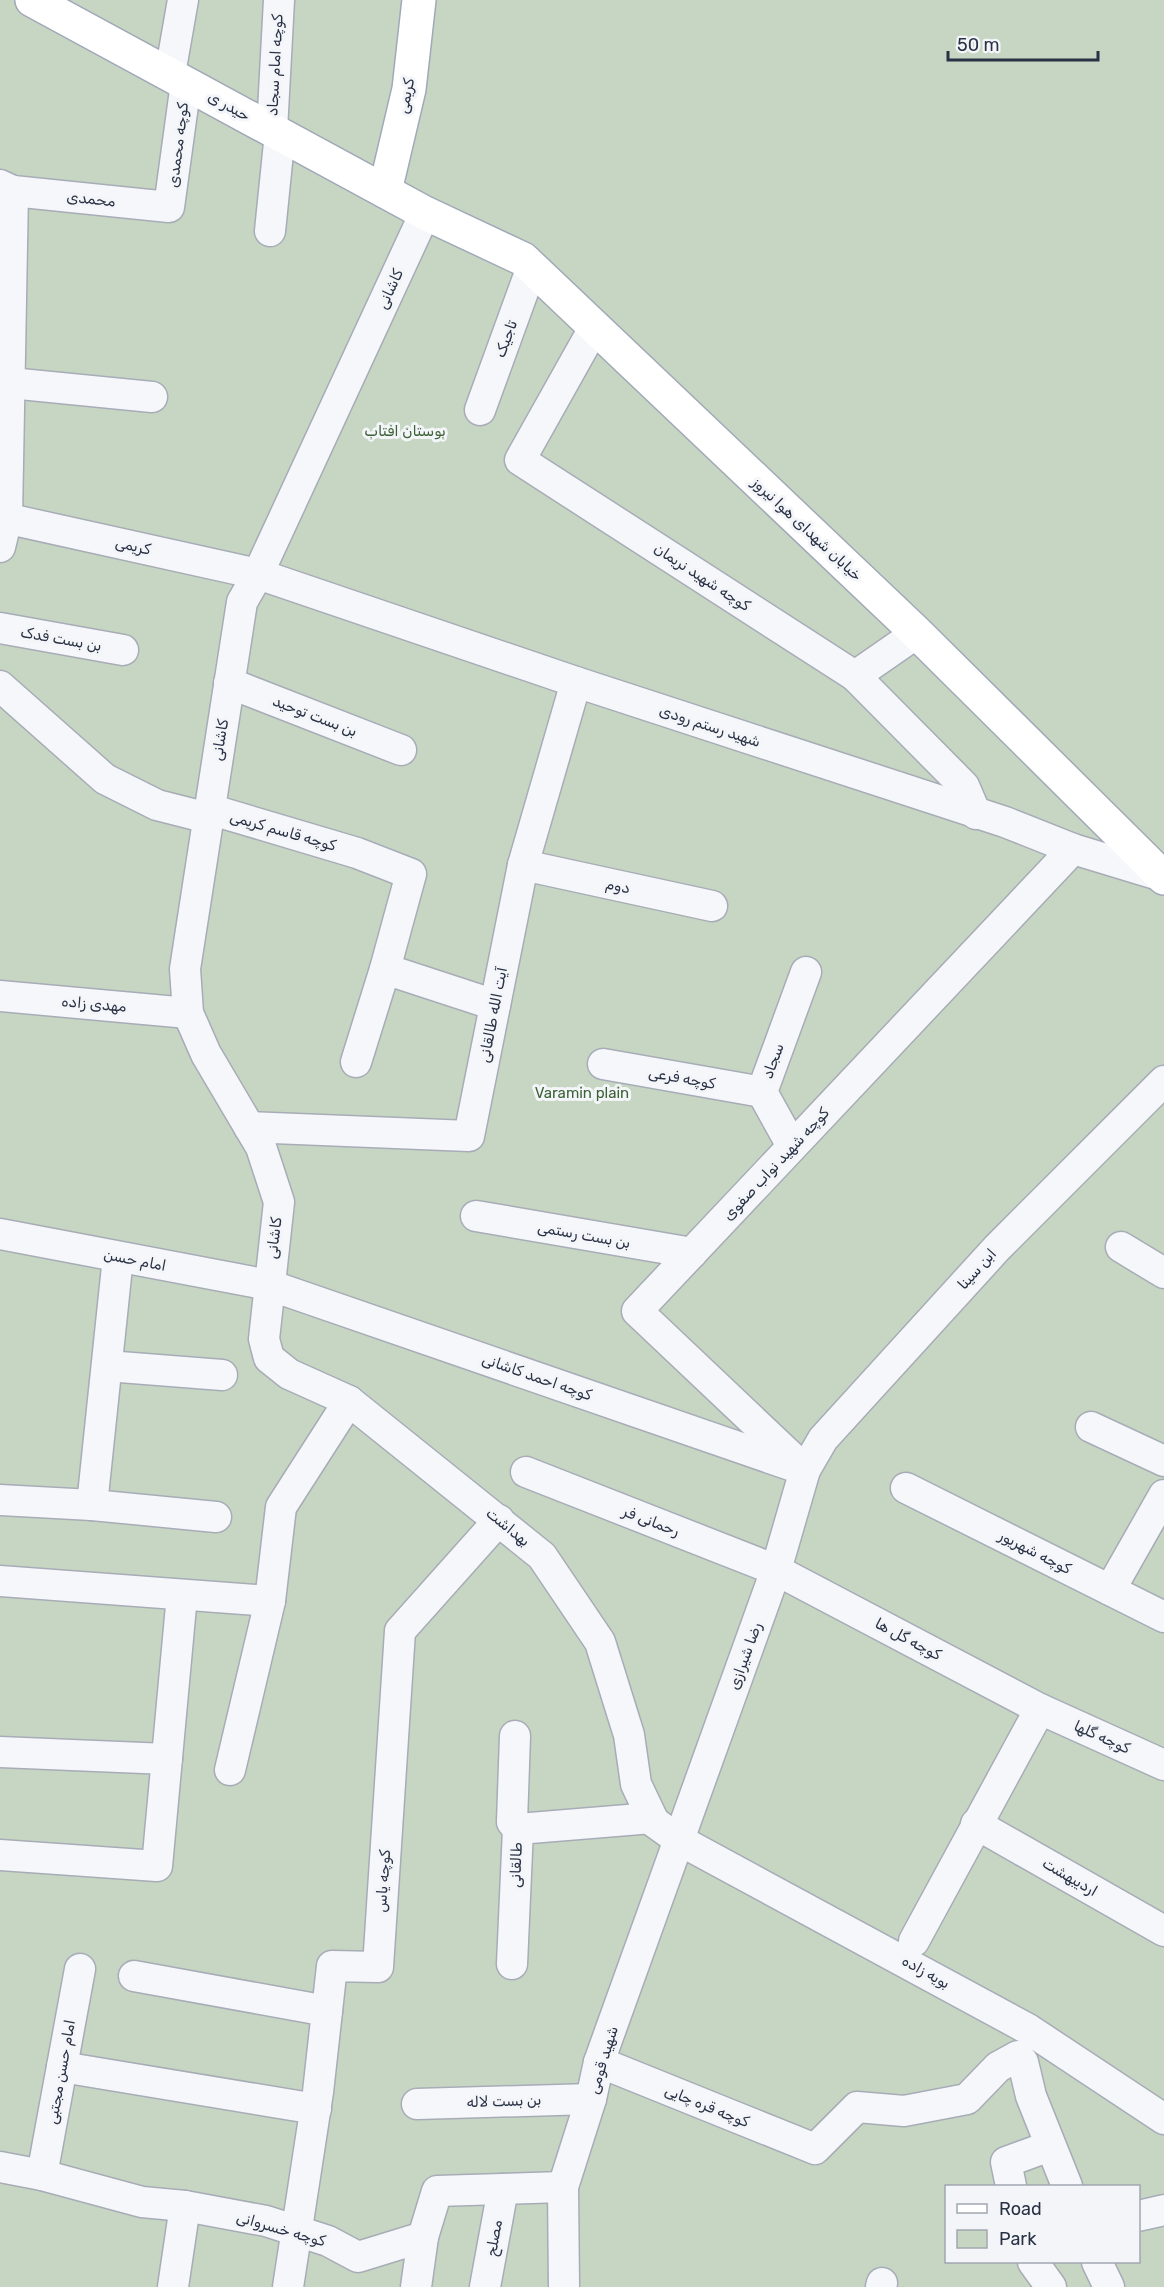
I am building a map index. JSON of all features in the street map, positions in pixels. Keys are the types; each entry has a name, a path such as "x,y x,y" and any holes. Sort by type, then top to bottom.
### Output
{"main road":[{"name":"کریمی","path":"386,191 409,89 419,0"},
{"name":"حیدر ی","path":"47,4 425,213"},
{"name":"خیابان شهدای هوا نیروز","path":"425,213 523,259 532,267 917,633 1163,877"}],"street":[{"name":"کوچه محمدی","path":"170,207 183,0"},
{"name":"کوچه امام سجاد","path":"270,231 276,131 279,0"},
{"name":"محمدی","path":"7,188 170,207"},
{"path":"0,547 4,518 10,383 5,345 7,188"},
{"name":"کاشانی","path":"269,1285 279,1202 261,1147 206,1054 188,1013 185,969 242,602 258,574 425,213"},
{"name":"تاجیک","path":"480,410 532,267"},
{"name":"کوچه شهید نریمان","path":"594,328 520,460 855,676 964,786 976,814"},
{"path":"10,383 152,397"},
{"name":"کریمی","path":"4,518 258,574"},
{"name":"شهید رستم رودی","path":"258,574 576,682 1005,822 1073,849 1163,877"},
{"name":"بن بست فدک","path":"0,628 123,650"},
{"path":"855,676 917,633"},
{"name":"آیت الله طالقانی","path":"249,1127 469,1136 523,865 576,682"},
{"name":"بن بست توحید","path":"229,683 401,750"},
{"name":"کوچه قاسم کریمی","path":"0,686 105,779 157,805 209,813 357,853 411,874 385,969"},
{"name":"کوچه شهید نواب صفوی","path":"805,1470 638,1311 1073,849"},
{"name":"دوم","path":"523,865 712,906"},
{"path":"356,1062 385,969 495,1005"},
{"name":"سجاد","path":"792,1146 762,1092 806,972"},
{"name":"مهدی زاده","path":"0,996 188,1013"},
{"name":"کوچه فرعی","path":"603,1064 762,1092"},
{"name":"ابن سینا","path":"805,1470 823,1439 997,1248 1164,1081"},
{"name":"بن بست رستمی","path":"476,1216 692,1253"},
{"name":"امام حسن","path":"0,1234 269,1285"},
{"path":"1121,1247 1164,1273"},
{"path":"92,1505 118,1257"},
{"name":"کوچه احمد کاشانی","path":"269,1285 805,1470"},
{"name":"بهداشت","path":"269,1285 264,1339 269,1358 289,1374 349,1401 542,1556 600,1642 628,1735 636,1784 654,1822 679,1840"},
{"path":"107,1366 222,1375"},
{"path":"230,1770 270,1601 281,1507 349,1401"},
{"path":"1091,1427 1164,1461"},
{"name":"رضا شیرازی","path":"679,1840 776,1570 805,1470"},
{"name":"رحمانی فر","path":"526,1472 776,1570"},
{"name":"کوچه شهریور","path":"906,1488 1164,1617"},
{"path":"1110,1590 1164,1495"},
{"path":"0,1500 92,1505 216,1517"},
{"name":"کوچه یاس","path":"288,2287 316,2109 332,1966 378,1967 400,1632 499,1520"},
{"name":"کوچه گل ها","path":"776,1570 1040,1709"},
{"path":"0,1581 270,1601"},
{"path":"0,1855 157,1866 182,1594"},
{"path":"914,1941 1040,1709"},
{"name":"کوچه گلها","path":"1040,1709 1164,1766"},
{"path":"514,1736 512,1822 518,1829"},
{"path":"0,1752 167,1759"},
{"name":"طالقانی","path":"512,1964 518,1829 652,1818"},
{"name":"اردیبهشت","path":"976,1824 1164,1931"},
{"name":"بویه زاده","path":"679,1840 901,1958 1023,2043 1164,2119"},
{"name":"شهید قومی","path":"564,2287 562,2187 591,2099 600,2062 679,1840"},
{"name":"امام حسن مجتبی","path":"42,2175 80,1969"},
{"path":"134,1976 327,2011"},
{"path":"1023,2043 1023,2062 1031,2096 1066,2185"},
{"name":"کوچه قره چایی","path":"600,2062 815,2149 857,2107 904,2111 967,2099 1023,2043"},
{"path":"62,2067 316,2109"},
{"name":"بن بست لاله","path":"417,2104 591,2099"},
{"path":"1011,2185 1006,2162 1050,2146"},
{"name":"کوچه خسروانی","path":"0,2167 42,2175 142,2202 185,2206 266,2221 328,2241 358,2258 423,2237"},
{"path":"416,2287 423,2237 437,2191 562,2187"},
{"name":"مصلح","path":"485,2287 503,2189"},
{"path":"173,2287 185,2206"},
{"path":"1140,2216 1164,2210"},
{"path":"1034,2263 1051,2287"},
{"path":"1098,2263 1109,2287"}],"green space":[{"name":"Varamin plain","path":"0,0 1164,0 1164,2287 0,2287"}],"park label":[{"name":"بوستان افتاب","path":"405,431"}]}
